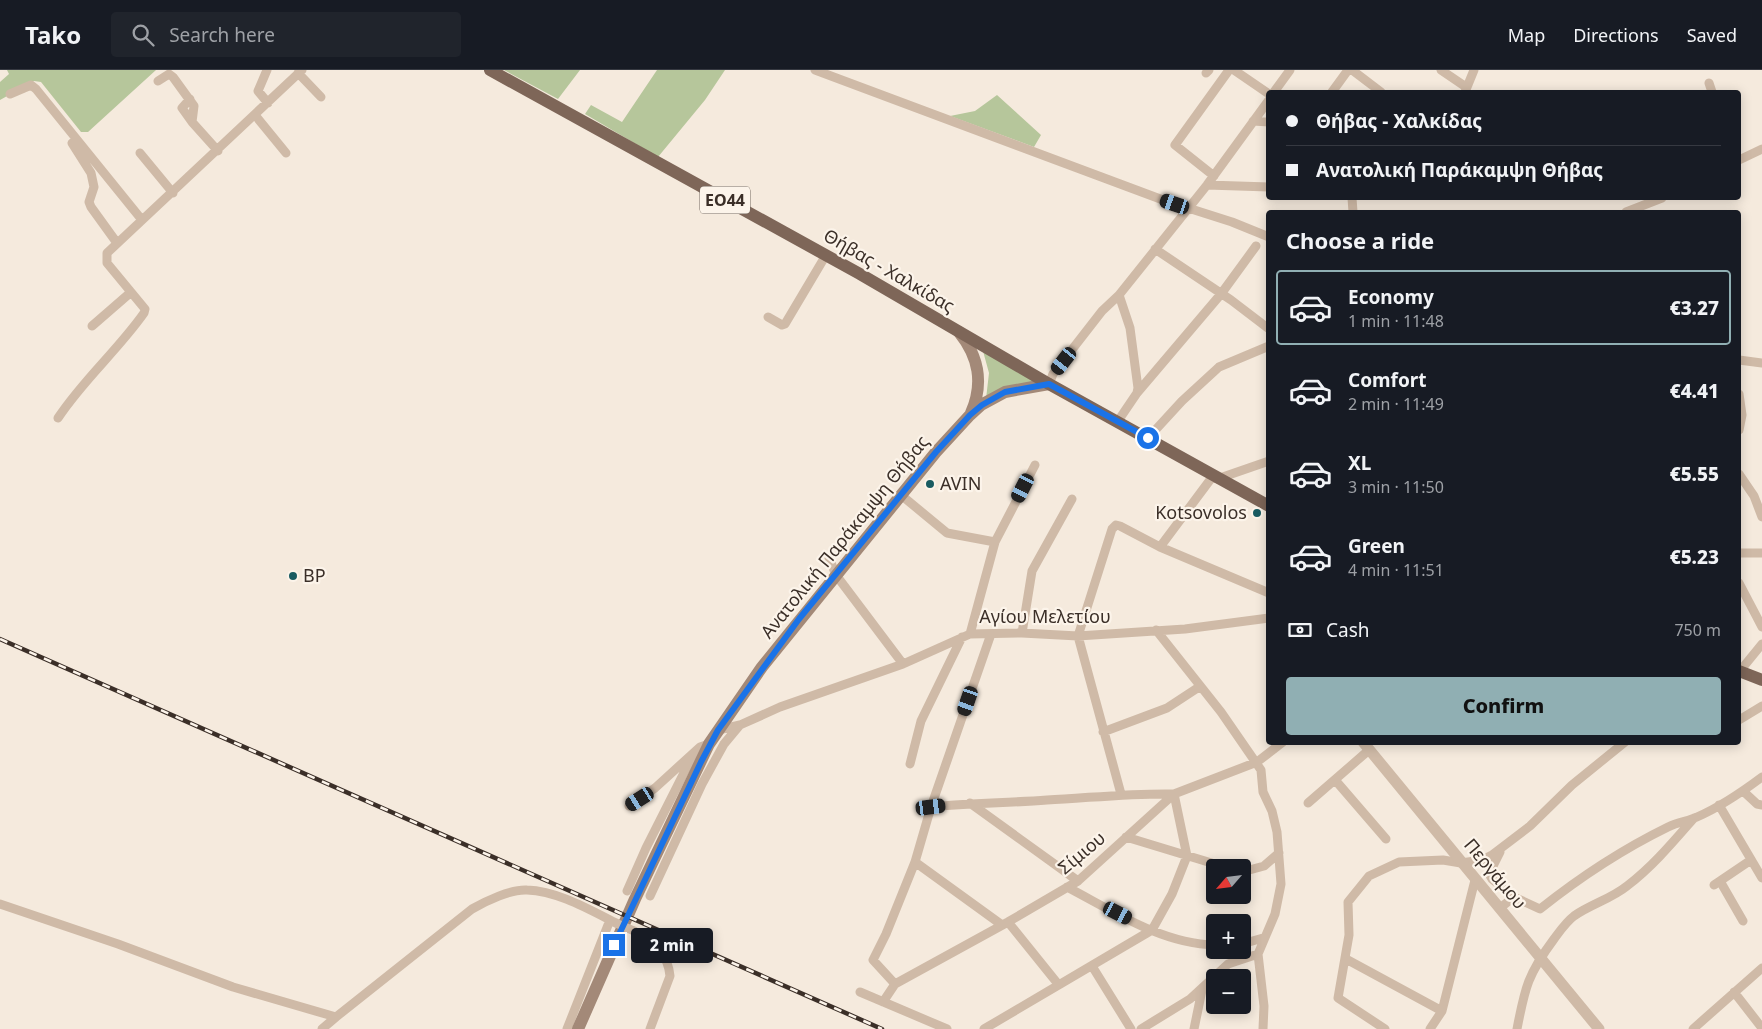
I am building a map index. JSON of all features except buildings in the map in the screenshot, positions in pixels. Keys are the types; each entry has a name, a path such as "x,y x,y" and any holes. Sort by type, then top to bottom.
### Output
{"main road":[{"name":"Θήβας - Χαλκίδας","path":"490,70 826,255 1049,384 1266,504"},
{"path":"959,332 975,357 979,372 976,401 970,415"},
{"name":"Ανατολική Παράκαμψη Θήβας","path":"578,1029 635,899 709,744 762,667 936,452 970,415 982,405 1005,392 1049,384"},
{"path":"1741,672 1762,680"}],"street":[{"path":"267,70 258,91 268,103"},
{"path":"816,70 1187,209 1232,222 1266,236"},
{"path":"1214,176 1175,145 1230,70"},
{"path":"1234,70 1266,92"},
{"path":"1275,90 1290,70"},
{"path":"1334,90 1350,70 1378,90"},
{"path":"1441,70 1466,90 1474,70"},
{"path":"58,418 77,390 120,344 144,313 145,309 113,271 105,258 117,243 218,151 300,72 320,97"},
{"path":"158,81 169,74 190,99 182,108 218,151"},
{"path":"10,94 23,86 31,84 91,173 94,187 89,202 117,243"},
{"path":"1049,384 1053,374 1102,310 1119,295 1207,185 1266,104"},
{"path":"255,115 286,153"},
{"path":"1254,121 1266,122"},
{"path":"71,143 142,220"},
{"path":"1741,158 1762,149"},
{"path":"140,153 173,193"},
{"path":"1207,185 1266,187"},
{"path":"1631,210 1657,200"},
{"path":"1118,421 1137,393 1221,294 1256,246"},
{"path":"1155,249 1266,325"},
{"path":"768,317 782,325 785,324 826,255"},
{"path":"92,326 130,292"},
{"path":"1119,295 1130,328 1136,368 1137,393"},
{"path":"1148,438 1182,401 1219,367 1266,347"},
{"path":"1741,360 1762,363"},
{"path":"1160,547 1215,477 1266,462"},
{"path":"910,764 921,721 966,636 995,542 1035,465"},
{"path":"1741,477 1754,496 1762,517"},
{"path":"901,495 946,533 995,542"},
{"path":"1022,633 1032,571 1072,499"},
{"path":"1121,794 1078,636 1112,529 1116,525 1120,526 1160,547 1266,592"},
{"path":"1741,553 1762,553"},
{"path":"829,558 836,575 903,664"},
{"path":"1741,587 1762,627"},
{"name":"Αγίου Μελετίου","path":"718,730 740,725 780,708 903,664 966,636 1022,633 1078,636 1266,618"},
{"path":"1156,630 1257,762 1261,770 1263,792 1275,821 1279,853 1280,891 1275,914 1263,938 1258,954 1264,1006 1263,1029"},
{"path":"883,1002 895,984 873,960 886,934 915,862 931,807 991,634"},
{"path":"1741,669 1762,644"},
{"path":"1103,732 1167,708 1199,687"},
{"path":"1741,719 1762,706"},
{"path":"650,896 702,784 730,734 740,725"},
{"path":"629,806 655,788 694,753 709,744"},
{"name":"Σίμιου","path":"895,984 1005,924 1078,881 1174,794 1257,762 1279,745"},
{"path":"1385,1029 1339,1000 1338,996 1349,936 1348,902 1369,876 1399,862 1443,860 1461,863 1482,860 1503,848 1530,826 1572,785 1620,745"},
{"path":"1308,803 1336,781 1366,746"},
{"name":"Περγάμου","path":"1366,746 1599,1029"},
{"path":"628,892 646,848 694,753"},
{"path":"1503,848 1489,874 1492,879 1514,897 1540,909 1597,868 1668,827 1695,818 1719,805 1762,777"},
{"path":"1336,781 1386,839"},
{"path":"1743,791 1760,807"},
{"path":"931,807 970,802 1046,801 1121,794 1174,794 1187,856 1172,894 1152,930 984,1029"},
{"path":"970,802 1078,881"},
{"path":"1719,805 1762,878"},
{"path":"1517,1029 1525,987 1540,957 1565,924 1574,916 1612,897 1627,886 1650,867 1695,818"},
{"path":"1126,837 1206,862"},
{"path":"1251,870 1264,866 1279,853"},
{"path":"1742,921 1717,883 1750,860"},
{"path":"915,862 1005,924 1058,984"},
{"path":"1430,1029 1442,1011 1475,880"},
{"path":"1067,888 1152,930 1182,940 1206,943"},
{"path":"322,1029 472,910 495,897 525,889 559,897 634,931 651,941 664,955 669,967 670,976 650,1029"},
{"path":"1500,908 1514,897"},
{"path":"0,904 118,944 233,987 336,1017"},
{"path":"567,1029 614,922"},
{"path":"1251,941 1263,938"},
{"path":"1140,1029 1202,990 1218,971 1228,964 1258,954"},
{"path":"1346,959 1442,1011"},
{"path":"1092,966 1131,1029"},
{"path":"1694,1029 1762,968"},
{"path":"1194,1029 1202,990"},
{"path":"860,992 947,1029"},
{"path":"1734,992 1762,1028"}],"green space":[{"path":"7,70 156,70 88,132 81,132 41,82 34,81 0,100 0,82 9,74"},
{"path":"504,70 580,70 558,99"},
{"path":"657,70 725,70 705,100 658,157 585,114 591,105 622,122"},
{"path":"997,95 1041,135 1034,147 950,116 975,111"},
{"path":"983,351 1035,382 986,399 989,373"}],"railway":[{"path":"0,639 882,1029"}],"place":[{"name":"AVIN","path":"930,484"},
{"name":"Kotsovolos","path":"1257,513"},
{"name":"BP","path":"293,576"}],"route":[{"path":"614,945 709,744 718,730 762,667 799,619 936,452 970,415 982,405 1005,392 1013,389 1049,384 1148,438"}]}
